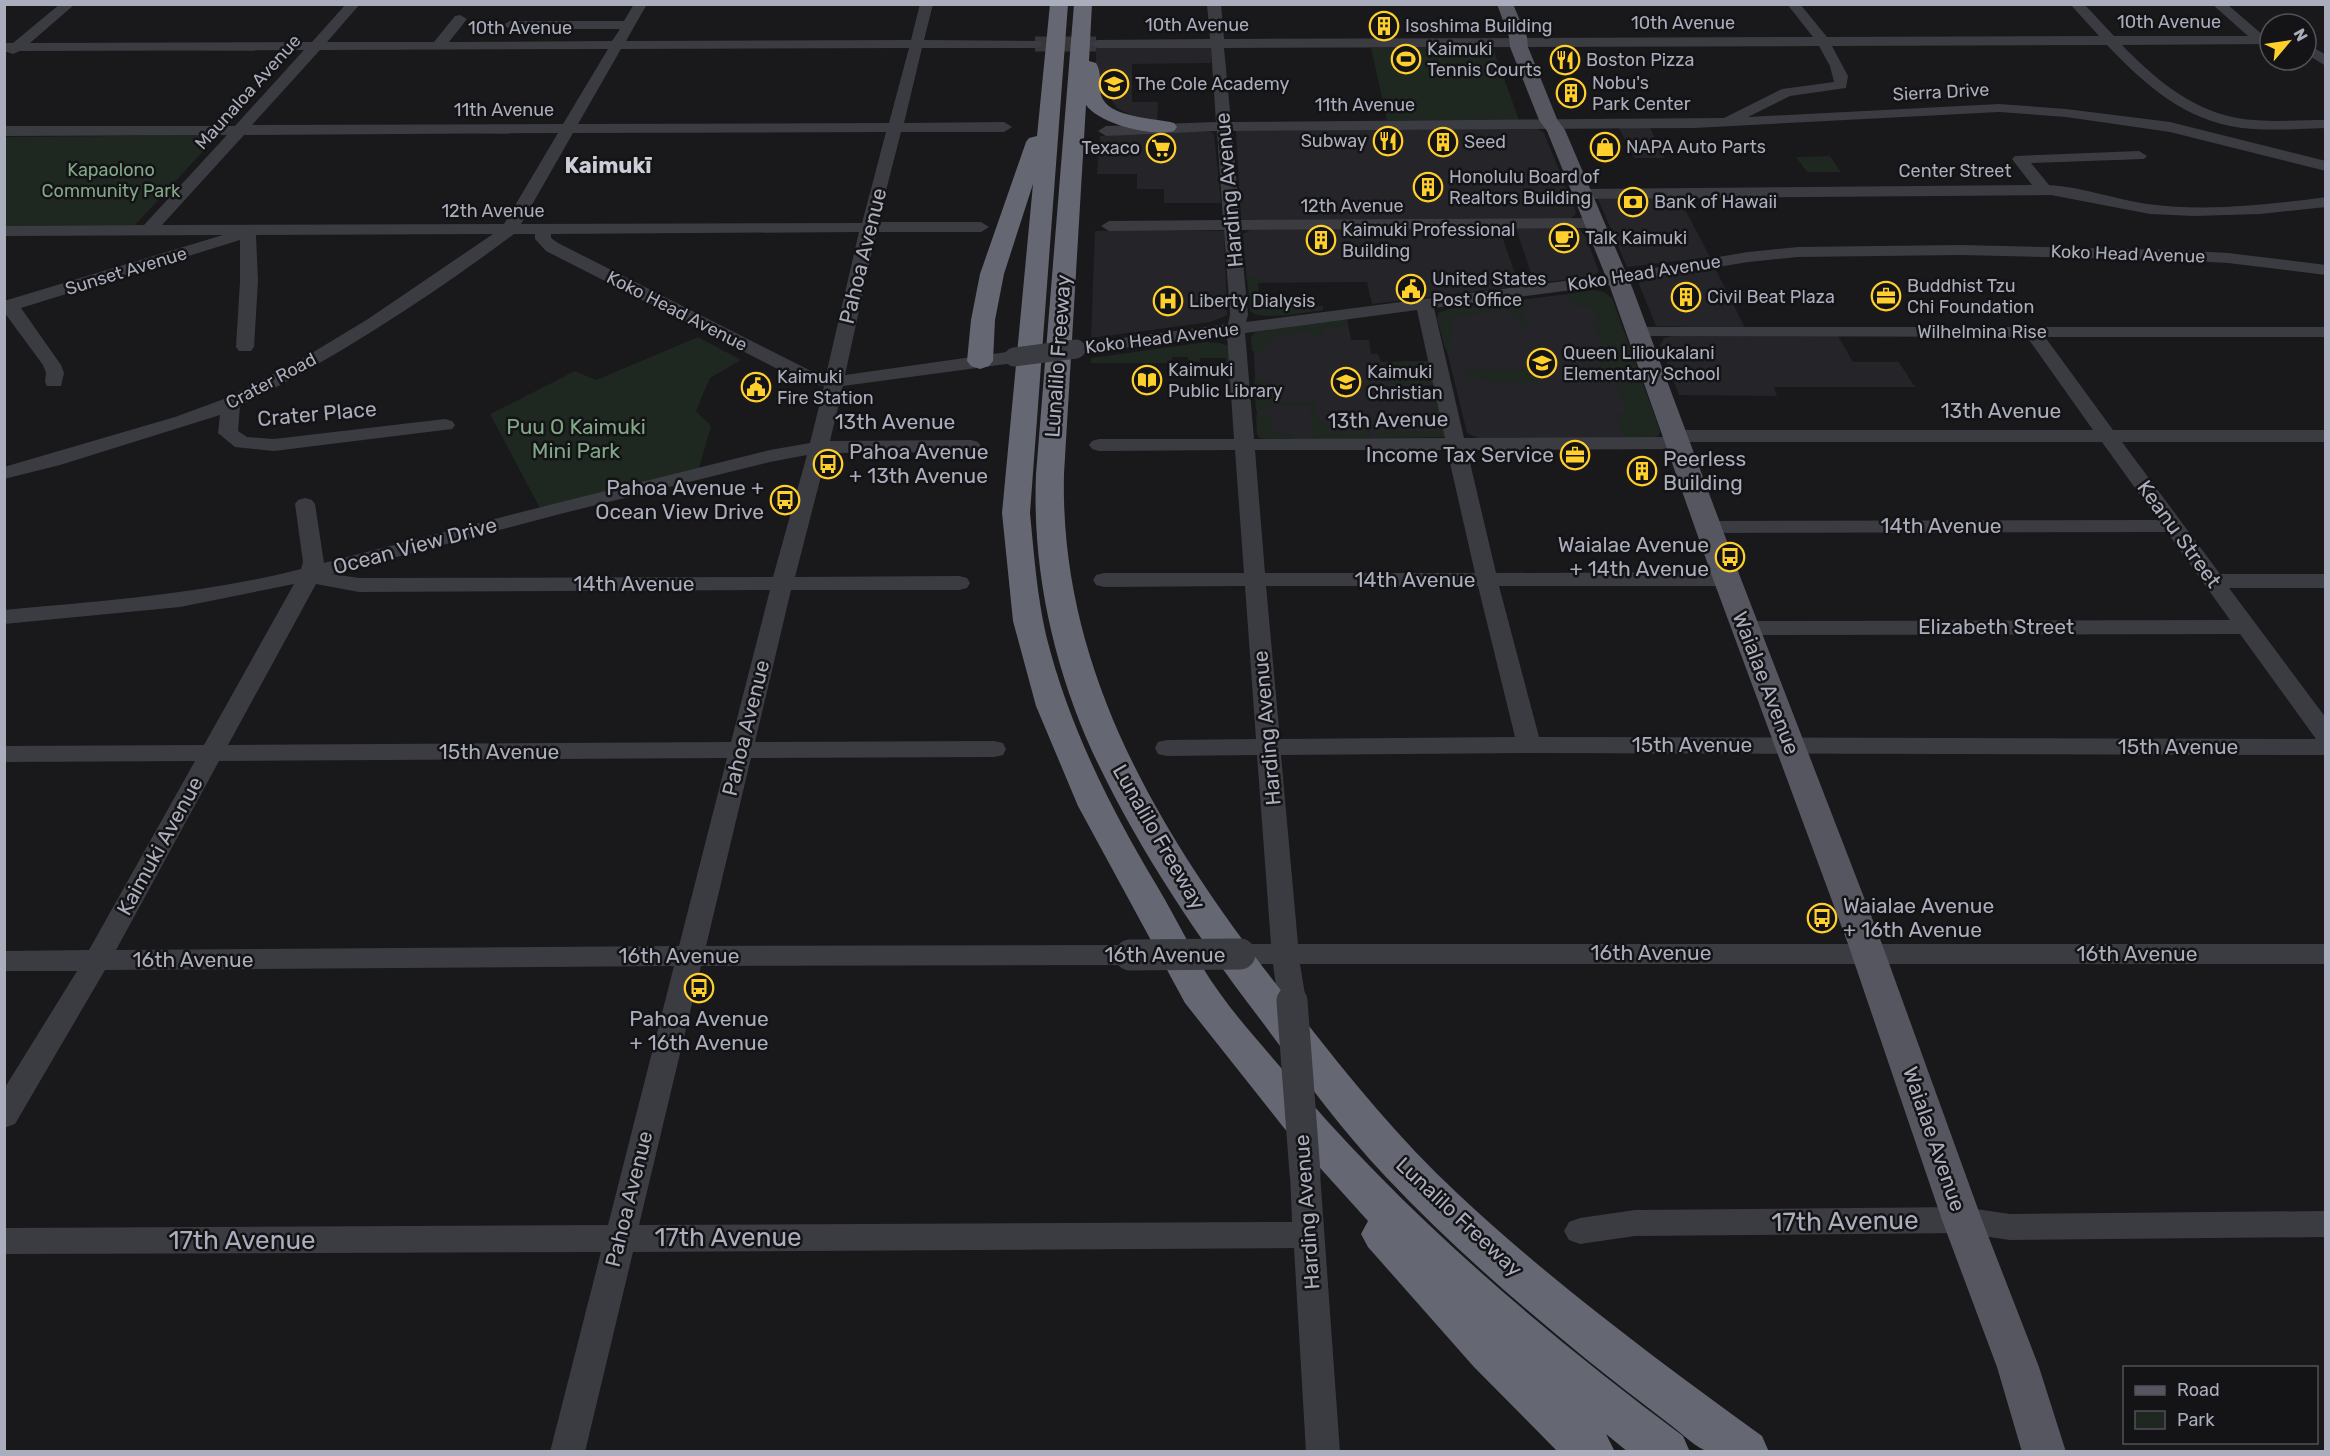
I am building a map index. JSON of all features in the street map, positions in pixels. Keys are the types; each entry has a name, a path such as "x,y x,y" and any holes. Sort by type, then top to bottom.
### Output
{"highway":[{"name":"Lunalilo Freeway","path":"1059,4 1050,101 1048,157 1016,513 1022,584 1041,671 1086,790 1128,869 1200,994 1275,1090 1320,1142 1404,1228 1464,1285 1665,1452"},
{"name":"Lunalilo Freeway","path":"1085,4 1050,474 1049,518 1052,555 1062,617 1081,682 1106,745 1145,822 1185,888 1239,965 1399,1163 1498,1256 1555,1305 1672,1398 1745,1452"},
{"path":"1085,4 1087,53 1093,101 1099,108 1116,117 1167,127"},
{"path":"980,361 983,320 992,274 1050,101"},
{"path":"1200,994 1256,1078 1337,1181 1490,1353 1591,1452"}],"main road":[{"name":"Waialae Avenue","path":"1505,4 1518,42 1552,124 1557,130 1638,332 1726,579 1868,954 1962,1220 2018,1367 2044,1452"},
{"name":"Waialae Avenue","path":"2018,1367 2067,1452"}],"street":[{"path":"4,57 10,47 69,4"},
{"name":"Maunaloa Avenue","path":"147,231 354,4"},
{"path":"509,231 641,4"},
{"name":"Pahoa Avenue","path":"567,1452 782,584 820,447 869,227 927,4"},
{"name":"Harding Avenue","path":"1214,4 1239,315 1236,328 1245,445 1285,954 1292,1001 1305,1173 1323,1452"},
{"path":"1724,123 1787,92 1841,85 1837,65 1793,4"},
{"path":"2076,4 2150,80 2175,101 2212,117 2253,124 2325,124"},
{"path":"2217,4 2258,35"},
{"path":"438,46 460,19"},
{"path":"510,25 629,25"},
{"name":"10th Avenue","path":"1097,44 2258,40"},
{"name":"10th Avenue","path":"10,47 315,48 1035,44"},
{"name":"Sierra Drive","path":"1552,124 1724,123 1955,109 2042,110 2191,131 2325,166"},
{"name":"11th Avenue","path":"1106,131 1128,132 1167,127 1224,126 1552,124"},
{"name":"11th Avenue","path":"4,131 1004,127"},
{"path":"2044,190 2020,159 2139,156"},
{"name":"Center Street","path":"1583,194 2044,190 2069,192 2140,207 2175,211 2253,211 2325,202"},
{"name":"12th Avenue","path":"1109,226 1595,223"},
{"name":"12th Avenue","path":"4,231 509,231 981,227"},
{"name":"Koko Head Avenue","path":"543,230 543,239 552,247 802,374 835,382 980,361 1618,279 1770,255 1876,251 2174,255 2228,258 2325,270"},
{"name":"Crater Road","path":"4,472 92,448 231,403 343,342 462,265 509,231"},
{"path":"245,347 249,281 248,232"},
{"name":"Sunset Avenue","path":"7,306 248,232"},
{"path":"1424,304 1487,579 1529,745"},
{"path":"7,306 52,365 55,373 54,382"},
{"name":"Wilhelmina Rise","path":"1638,332 2325,332"},
{"name":"Keanu Street","path":"2032,332 2325,736"},
{"name":"Crater Place","path":"231,403 228,433 242,443 257,445 294,444 445,424"},
{"name":"13th Avenue","path":"1099,445 2107,435 2325,436"},
{"name":"13th Avenue","path":"820,447 971,446"},
{"name":"Ocean View Drive","path":"4,617 211,596 270,585 579,503 771,456 820,447"},
{"path":"305,504 314,562 311,573"},
{"name":"14th Avenue","path":"1707,527 2174,526"},
{"name":"14th Avenue","path":"311,573 320,579 334,583 359,585 959,583"},
{"name":"Kaimuki Avenue","path":"4,1116 97,960 311,573"},
{"name":"14th Avenue","path":"1104,580 1726,579"},
{"path":"2214,581 2325,581"},
{"name":"Elizabeth Street","path":"1745,628 2247,627"},
{"name":"15th Avenue","path":"1167,748 1529,745 2325,747"},
{"name":"15th Avenue","path":"4,754 994,748"},
{"name":"16th Avenue","path":"4,962 1240,954 2325,954"},
{"name":"17th Avenue","path":"1580,1231 1635,1223 1962,1220 2010,1227 2325,1224"},
{"name":"17th Avenue","path":"4,1241 1308,1235"}],"shaded area":[{"name":"The Cole Academy","path":"1209,47 1211,63 1132,64 1132,102 1158,102 1157,121 1133,116 1117,108 1112,101 1110,84 1096,84 1096,48"},
{"path":"1618,126 1649,126 1665,158 1634,158"},
{"path":"1536,128 1544,133 1576,212 1568,220 1243,221 1241,218 1236,131"},
{"path":"1157,132 1211,132 1214,134 1221,203 1164,203 1164,189 1137,189 1137,174 1097,174 1100,136"},
{"path":"1678,196 1710,257 1627,267 1598,199"},
{"path":"1572,227 1580,230 1586,237 1599,272 1590,277 1536,283 1516,228"},
{"path":"1499,228 1518,282 1513,287 1372,304 1367,282 1247,283 1243,234 1250,230"},
{"path":"1095,231 1224,231 1227,315 1211,322 1091,338"},
{"name":"Civil Beat Plaza","path":"1715,268 1745,328 1656,326 1639,284 1640,280"},
{"name":"Queen Lilioukalani Elementary School","path":"1601,291 1612,298 1660,431 1658,436 1651,438 1478,438 1467,433 1438,314 1448,309"},
{"name":"Kaimuki Christian","path":"1347,319 1351,340 1369,340 1371,354 1378,354 1381,362 1432,361 1438,385 1376,387 1379,401 1442,400 1443,437 1266,440 1258,436 1253,334"},
{"path":"1676,335 1838,336 1853,362 1899,362 1915,387 1774,387 1777,396 1679,395 1660,345 1664,338"}],"green space":[{"path":"1371,48 1493,48 1519,120 1387,120"},
{"name":"Kapaolono Community Park","path":"218,135 135,225 5,226 4,137"},
{"path":"1830,156 1841,172 1807,172 1796,157"},
{"path":"1247,277 1258,277 1265,283 1258,283 1261,307 1323,306 1323,310 1274,316 1256,314 1250,311"},
{"path":"1594,290 1604,292 1612,298 1660,431 1658,436 1623,438 1617,415 1627,414 1611,371 1587,371 1586,366 1601,366 1598,357 1607,357 1592,320 1598,319 1593,307 1577,307 1566,294"},
{"path":"1513,301 1517,305 1548,302 1527,305 1530,311 1522,311 1527,327 1524,327 1508,309 1446,318 1453,328 1450,329 1454,335 1449,336 1453,349 1445,349 1437,318 1439,312"},
{"path":"1347,319 1348,326 1322,329 1323,336 1313,336 1311,331 1276,336 1264,344 1269,353 1252,351 1251,337 1256,332"},
{"name":"Puu O Kaimuki Mini Park","path":"698,337 741,360 710,378 696,411 711,426 698,471 541,510 490,414 575,371 596,380"},
{"path":"1206,342 1228,346 1235,397 1229,397 1226,358 1200,358 1200,362 1189,362 1188,357 1172,357 1171,363 1091,363 1091,358"},
{"path":"1429,361 1435,383 1389,384 1384,362"},
{"path":"1466,370 1533,370 1538,383 1492,383 1491,380 1480,380 1478,376 1467,376"},
{"path":"1254,379 1265,379 1272,385 1274,401 1317,401 1317,414 1320,422 1326,423 1328,433 1363,433 1363,430 1369,430 1370,438 1310,439 1310,434 1313,434 1311,406 1267,404 1267,411 1256,411"},
{"path":"1430,406 1443,406 1447,437 1379,438 1378,433 1382,431 1436,431"},
{"path":"1256,415 1270,415 1272,432 1294,435 1294,439 1260,438 1257,434"}],"tunnel":[{"path":"1035,44 1097,44"}],"place":[{"name":"Isoshima Building","path":"1384,26"},
{"name":"Kaimuki Tennis Courts","path":"1406,59"},
{"name":"Boston Pizza","path":"1565,60"},
{"name":"The Cole Academy","path":"1114,84"},
{"name":"Nobu's Park Center","path":"1571,93"},
{"name":"Subway","path":"1388,141"},
{"name":"Seed","path":"1443,142"},
{"name":"NAPA Auto Parts","path":"1605,147"},
{"name":"Texaco","path":"1161,148"},
{"name":"Honolulu Board of Realtors Building","path":"1428,187"},
{"name":"Bank of Hawaii","path":"1633,202"},
{"name":"Talk Kaimuki","path":"1564,238"},
{"name":"Kaimuki Professional Building","path":"1321,240"},
{"name":"United States Post Office","path":"1411,289"},
{"name":"Buddhist Tzu Chi Foundation","path":"1886,296"},
{"name":"Civil Beat Plaza","path":"1686,297"},
{"name":"Liberty Dialysis","path":"1168,301"},
{"name":"Queen Lilioukalani Elementary School","path":"1542,363"},
{"name":"Kaimuki Public Library","path":"1147,380"},
{"name":"Kaimuki Christian","path":"1346,382"},
{"name":"Kaimuki Fire Station","path":"756,387"},
{"name":"Income Tax Service","path":"1575,455"},
{"name":"Pahoa Avenue + 13th Avenue","path":"828,464"},
{"name":"Peerless Building","path":"1642,471"},
{"name":"Pahoa Avenue + Ocean View Drive","path":"785,500"},
{"name":"Waialae Avenue + 14th Avenue","path":"1730,557"},
{"name":"Waialae Avenue + 16th Avenue","path":"1822,918"},
{"name":"Pahoa Avenue + 16th Avenue","path":"699,988"}],"district":[{"name":"Kaimukī","path":"608,165"}]}
